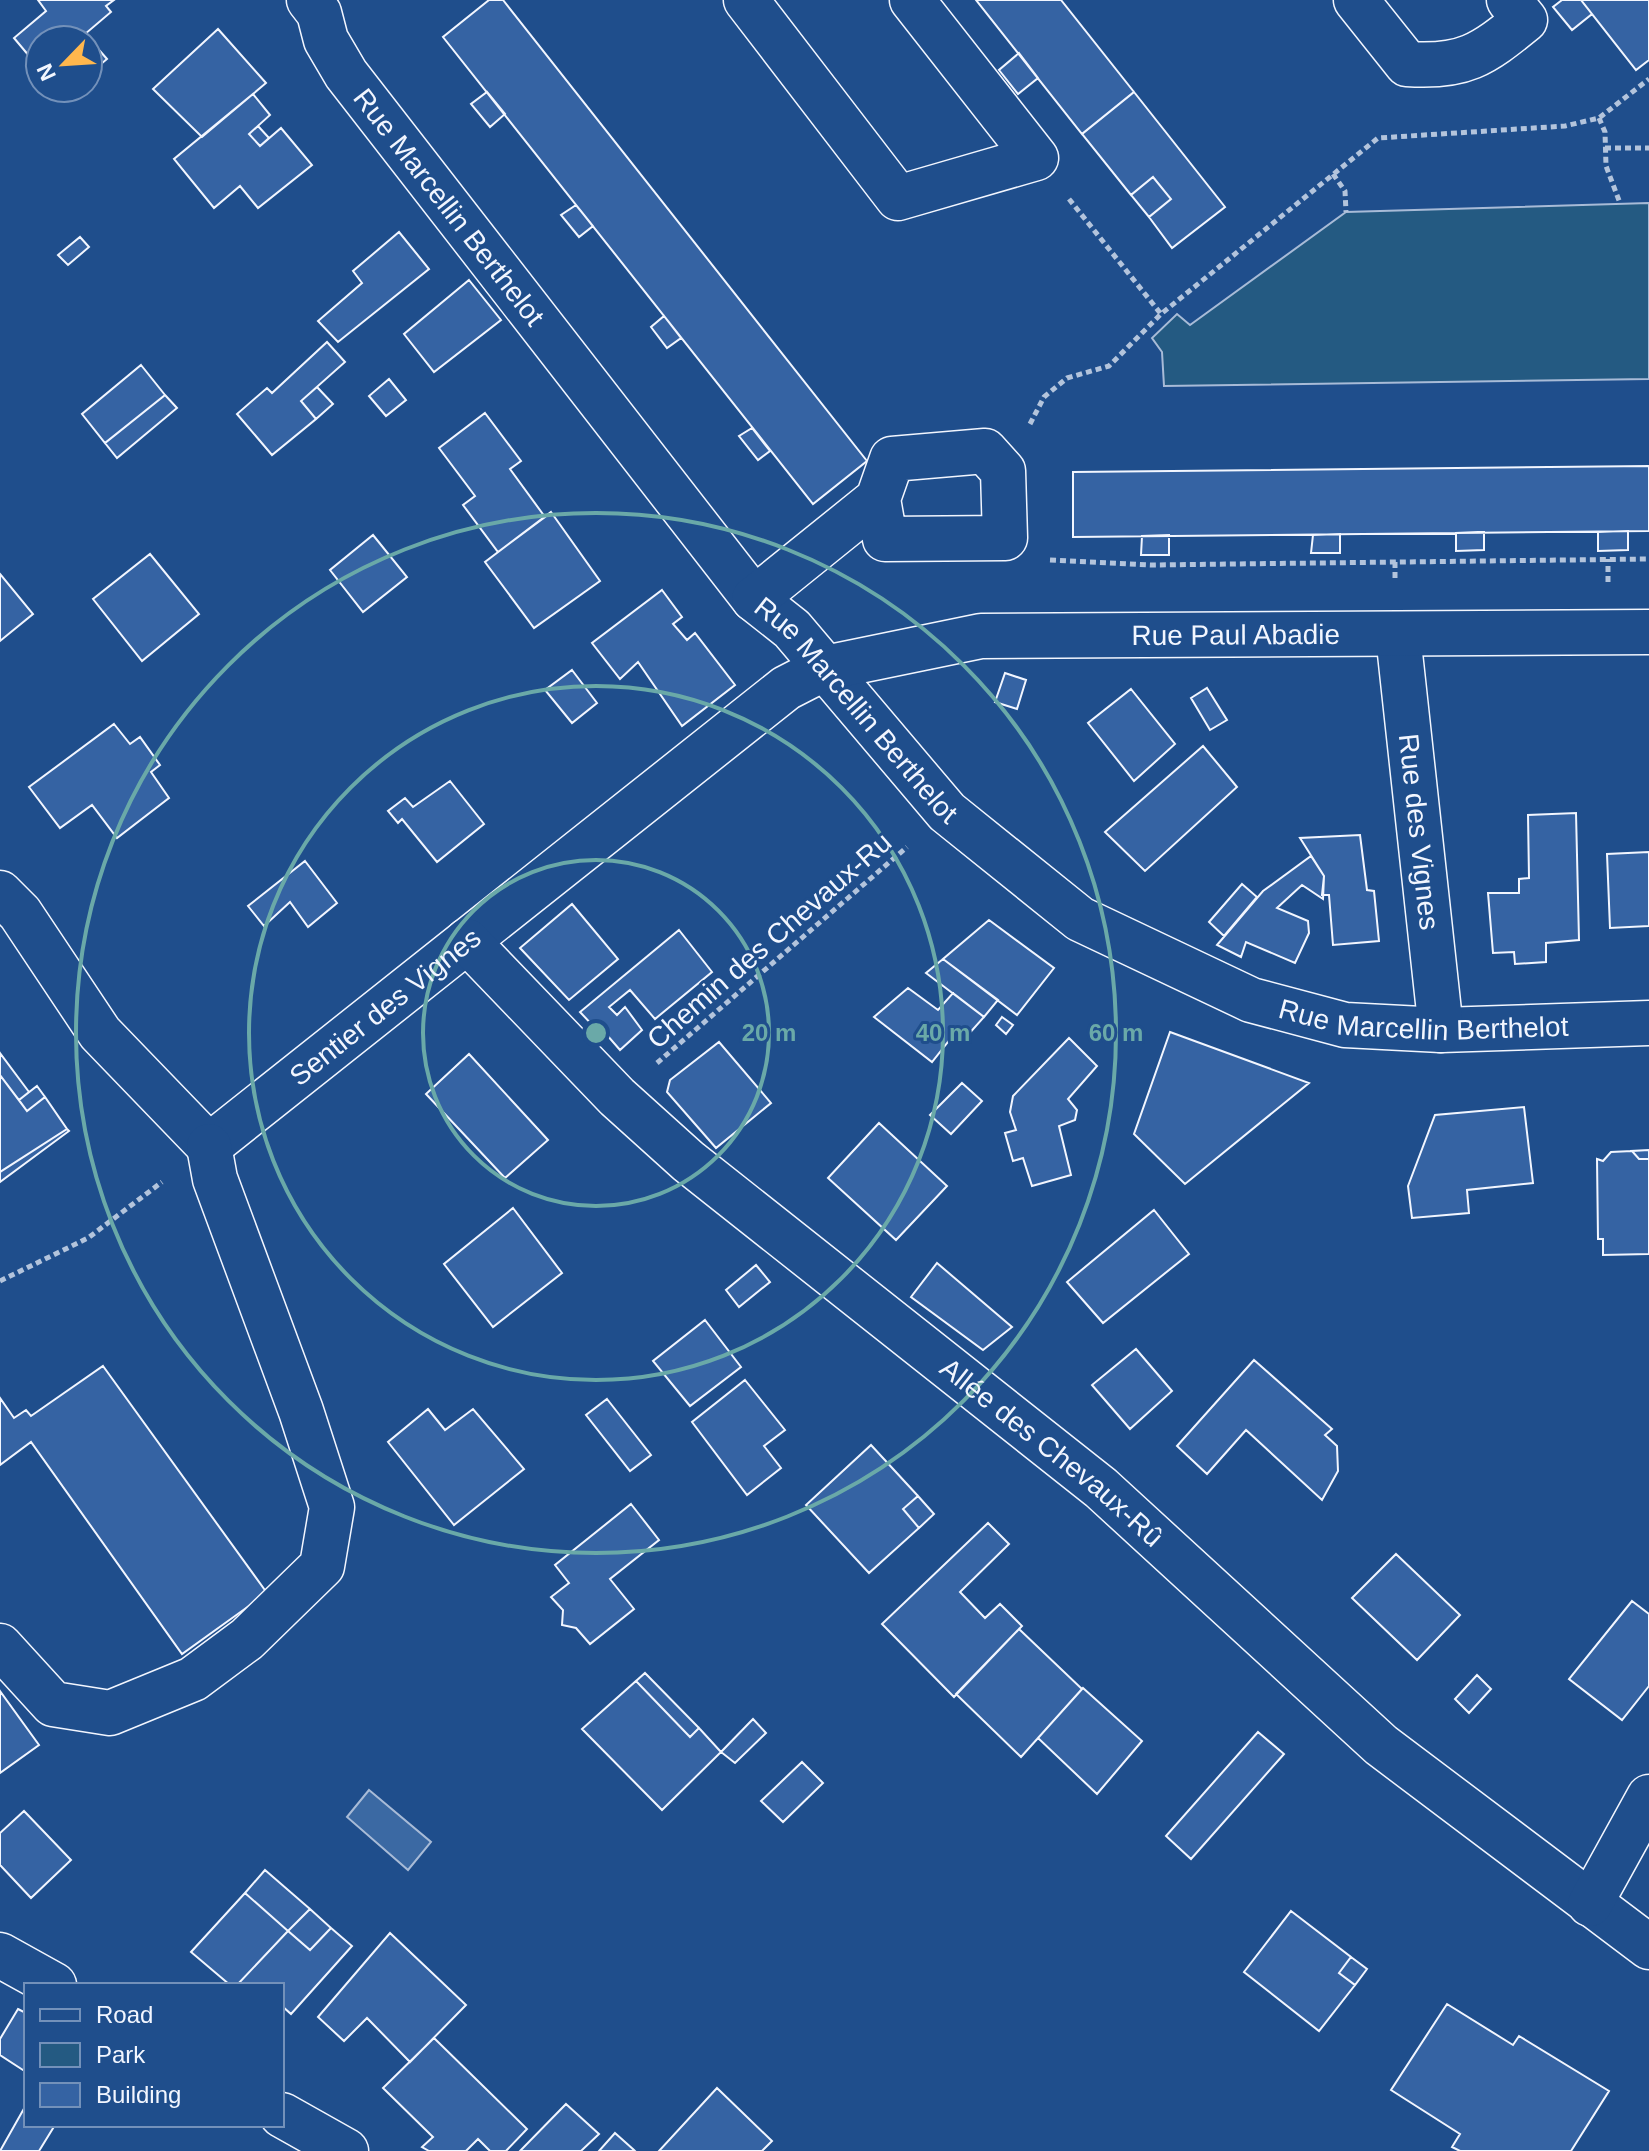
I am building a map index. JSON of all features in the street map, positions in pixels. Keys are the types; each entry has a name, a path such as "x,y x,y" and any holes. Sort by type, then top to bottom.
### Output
{"street":[{"name":"Rue Marcellin Berthelot","path":"309,0 319,13 326,40 346,74 754,599 792,629 947,812 1080,919 1251,1000 1345,1025 1441,1030 1649,1023"},
{"path":"746,0 898,198 1036,158 912,0"},
{"path":"1356,0 1407,64 1440,66 1486,53 1525,20 1509,0"},
{"path":"985,451 1003,471 1005,538 885,539 878,499 892,459 985,451"},
{"path":"754,599 878,499"},
{"name":"Rue Paul Abadie","path":"825,668 981,636 1649,632"},
{"name":"Rue des Vignes","path":"1398,635 1441,1030"},
{"name":"Sentier des Vignes","path":"209,1146 786,688 825,668"},
{"path":"0,893 20,913 100,1033 209,1146 215,1179 301,1411 332,1507 322,1566 247,1639 193,1679 110,1713 53,1704 0,1646"},
{"name":"Allée des Chevaux-Rû","path":"467,941 617,1097 688,1161 1101,1488 1381,1745 1649,1947"},
{"path":"1590,1904 1649,1797"},
{"path":"0,1955 50,1983"},
{"path":"284,2116 346,2151"}],"path":[{"path":"993,461 1031,422 1044,397 1067,378 1109,366 1161,314 1378,138 1565,126 1599,118 1649,79"},
{"path":"1599,118 1605,132 1606,166 1620,203"},
{"path":"1605,148 1649,148"},
{"path":"1036,158 1161,314"},
{"path":"1333,174 1345,191 1346,212"},
{"path":"1005,538 1031,558 1150,565 1649,559"},
{"name":"Chemin des Chevaux-Ru","path":"617,1097 947,812"},
{"path":"0,1281 88,1238 209,1146"}],"green space":[{"path":"1649,203 1649,379 1164,386 1162,352 1152,338 1177,314 1190,325 1346,212"}],"shaded area":[{"path":"369,1790 431,1842 408,1870 347,1817"}],"building":[{"path":"38,0 114,0 106,6 111,12 97,24 31,24 46,11"},
{"path":"489,0 503,0 867,461 813,504 443,37"},
{"path":"976,0 1061,0 1134,92 1082,134"},
{"path":"1562,0 1581,0 1592,14 1572,30 1553,7"},
{"path":"1581,0 1649,0 1649,60 1636,70"},
{"path":"218,29 266,83 202,137 153,89"},
{"path":"24,30 24,50 14,38"},
{"path":"1019,53 1038,78 1018,94 999,70"},
{"path":"487,92 505,114 490,127 471,104"},
{"path":"1134,92 1225,207 1172,248 1149,217 1171,199 1153,177 1131,195 1082,134"},
{"path":"253,94 270,115 249,134 260,146 281,128 312,165 258,208 240,186 214,208 174,159"},
{"path":"258,126 269,138 260,146 249,134"},
{"path":"1153,177 1171,199 1149,217 1131,195"},
{"path":"576,205 593,226 579,237 561,215"},
{"path":"399,232 429,269 338,342 318,321 362,283 353,271"},
{"path":"80,237 89,247 68,265 58,255"},
{"path":"469,280 501,320 434,372 404,334"},
{"path":"664,316 681,338 667,348 651,327"},
{"path":"327,342 345,362 301,401 316,419 272,455 237,414 267,388 272,393"},
{"path":"141,365 165,395 105,443 82,414"},
{"path":"389,379 406,400 386,416 369,396"},
{"path":"317,387 333,404 316,419 301,401"},
{"path":"165,395 177,408 117,458 105,443"},
{"path":"485,413 521,461 510,469 545,517 498,552 463,505 475,496 439,448"},
{"path":"752,428 770,451 758,460 739,436"},
{"path":"1649,466 1649,531 1073,537 1073,472"},
{"path":"551,512 600,581 534,628 485,562"},
{"path":"1628,531 1628,550 1598,551 1598,532"},
{"path":"1484,532 1484,550 1456,551 1456,533"},
{"path":"1340,534 1340,553 1311,553 1313,535"},
{"path":"373,535 407,577 363,612 330,570"},
{"path":"1169,535 1169,555 1141,555 1142,536"},
{"path":"150,554 199,614 142,661 93,599"},
{"path":"0,574 33,614 0,641"},
{"path":"662,590 682,617 673,624 687,640 695,633 735,685 682,726 638,662 620,679 592,643"},
{"path":"572,670 597,703 572,723 545,690"},
{"path":"1005,673 1026,680 1017,709 995,702"},
{"path":"1207,688 1227,720 1210,730 1191,698"},
{"path":"1131,689 1175,744 1134,781 1088,723"},
{"path":"114,724 130,744 140,737 160,765 151,772 169,798 117,838 92,805 60,828 29,787"},
{"path":"1203,746 1237,787 1145,871 1105,832"},
{"path":"450,781 484,824 437,862 402,819 398,823 388,811 405,798 413,807"},
{"path":"1576,813 1579,940 1546,943 1546,962 1515,964 1514,952 1493,953 1488,893 1519,893 1519,879 1529,878 1528,815"},
{"path":"1360,835 1367,890 1374,891 1379,941 1333,945 1329,895 1322,895 1324,876 1300,838"},
{"path":"1649,852 1649,926 1610,928 1607,854"},
{"path":"1311,856 1324,876 1323,899 1302,885 1277,908 1308,921 1309,933 1295,963 1246,942 1241,957 1217,945 1263,891"},
{"path":"305,861 337,903 308,927 290,902 264,926 248,906"},
{"path":"1242,884 1257,897 1224,936 1209,922"},
{"path":"572,904 618,959 569,1000 520,948"},
{"path":"989,920 1054,968 1017,1015 943,959"},
{"path":"679,930 712,972 655,1019 630,990 609,1007 617,1015 625,1007 642,1030 620,1050 600,1027 597,1030 580,1012"},
{"path":"943,959 998,1000 984,1017 926,973"},
{"path":"908,988 938,1010 953,993 984,1017 967,1036 959,1028 932,1062 874,1017"},
{"path":"1002,1017 1013,1025 1006,1034 996,1025"},
{"path":"1170,1032 1309,1083 1185,1184 1134,1134"},
{"path":"1069,1038 1097,1066 1068,1099 1077,1110 1075,1120 1059,1126 1071,1175 1032,1186 1023,1158 1013,1161 1005,1133 1016,1130 1010,1112 1013,1096"},
{"path":"719,1042 771,1103 716,1148 667,1092 670,1080"},
{"path":"0,1053 29,1092 19,1100 0,1075"},
{"path":"469,1054 548,1140 505,1178 426,1094"},
{"path":"0,1075 27,1111 45,1097 67,1129 0,1172"},
{"path":"962,1083 982,1101 951,1134 930,1115"},
{"path":"37,1086 45,1097 27,1111 19,1100"},
{"path":"1524,1107 1533,1183 1467,1190 1469,1213 1412,1218 1408,1186 1435,1115"},
{"path":"879,1123 947,1186 896,1240 828,1178"},
{"path":"67,1129 69,1131 0,1182 0,1172"},
{"path":"1649,1150 1649,1159 1639,1159 1632,1151"},
{"path":"1632,1151 1639,1159 1649,1159 1649,1254 1603,1255 1603,1239 1598,1239 1597,1159 1603,1161 1611,1152"},
{"path":"513,1208 562,1273 493,1327 444,1264"},
{"path":"1154,1210 1189,1254 1103,1323 1067,1282"},
{"path":"937,1263 1012,1327 983,1350 911,1297"},
{"path":"756,1265 770,1282 739,1307 726,1290"},
{"path":"705,1320 741,1367 690,1406 653,1361"},
{"path":"1136,1349 1172,1391 1130,1429 1092,1385"},
{"path":"1254,1360 1332,1429 1325,1435 1337,1446 1338,1471 1322,1500 1246,1430 1207,1474 1177,1446"},
{"path":"103,1366 267,1593 182,1654 31,1442 0,1465 0,1398 14,1418 26,1410 31,1416"},
{"path":"745,1380 785,1430 764,1446 781,1468 747,1495 692,1422"},
{"path":"607,1399 651,1455 630,1471 586,1415"},
{"path":"428,1409 445,1430 473,1409 524,1469 454,1525 388,1442"},
{"path":"871,1445 918,1496 903,1509 919,1528 869,1573 806,1505"},
{"path":"918,1496 934,1514 919,1528 903,1509"},
{"path":"631,1504 659,1540 610,1579 634,1609 590,1644 576,1628 562,1625 563,1610 551,1597 569,1583 555,1565"},
{"path":"988,1523 1009,1544 960,1592 985,1618 1000,1604 1022,1626 954,1697 882,1624"},
{"path":"1396,1554 1460,1615 1417,1660 1352,1598"},
{"path":"1632,1601 1649,1614 1649,1686 1622,1720 1569,1679"},
{"path":"1019,1629 1082,1689 1021,1757 956,1694"},
{"path":"645,1673 699,1728 690,1737 636,1681"},
{"path":"1477,1675 1491,1689 1469,1713 1455,1699"},
{"path":"636,1681 690,1737 699,1728 721,1752 662,1810 582,1729"},
{"path":"1083,1688 1142,1741 1097,1794 1038,1738"},
{"path":"0,1691 39,1745 0,1773"},
{"path":"753,1719 766,1733 735,1763 721,1752"},
{"path":"1258,1732 1284,1754 1191,1859 1166,1836"},
{"path":"802,1762 823,1783 783,1822 761,1801"},
{"path":"24,1811 71,1860 31,1898 0,1865 0,1833"},
{"path":"265,1870 310,1909 288,1931 245,1893"},
{"path":"245,1893 288,1931 239,1983 228,1983 191,1952"},
{"path":"310,1909 331,1928 310,1950 288,1931"},
{"path":"1291,1911 1351,1957 1339,1973 1355,1985 1319,2031 1244,1972"},
{"path":"331,1928 352,1946 291,2014 284,2008 284,1983 239,1983 288,1931 310,1950"},
{"path":"390,1933 466,2005 410,2062 367,2018 344,2041 318,2017"},
{"path":"1351,1957 1367,1969 1355,1985 1339,1973"},
{"path":"1447,2004 1513,2045 1519,2036 1609,2091 1571,2151 1460,2151 1452,2147 1460,2134 1391,2090"},
{"path":"18,2009 24,2012 24,2071 0,2055 0,2039"},
{"path":"434,2038 527,2129 506,2151 490,2151 478,2139 466,2151 429,2151 422,2147 433,2137 383,2088"},
{"path":"717,2088 772,2141 762,2151 659,2151"},
{"path":"566,2104 599,2134 581,2151 520,2151"},
{"path":"24,2109 24,2127 54,2127 39,2151 0,2151"},
{"path":"615,2133 634,2150 635,2151 599,2151"}]}
